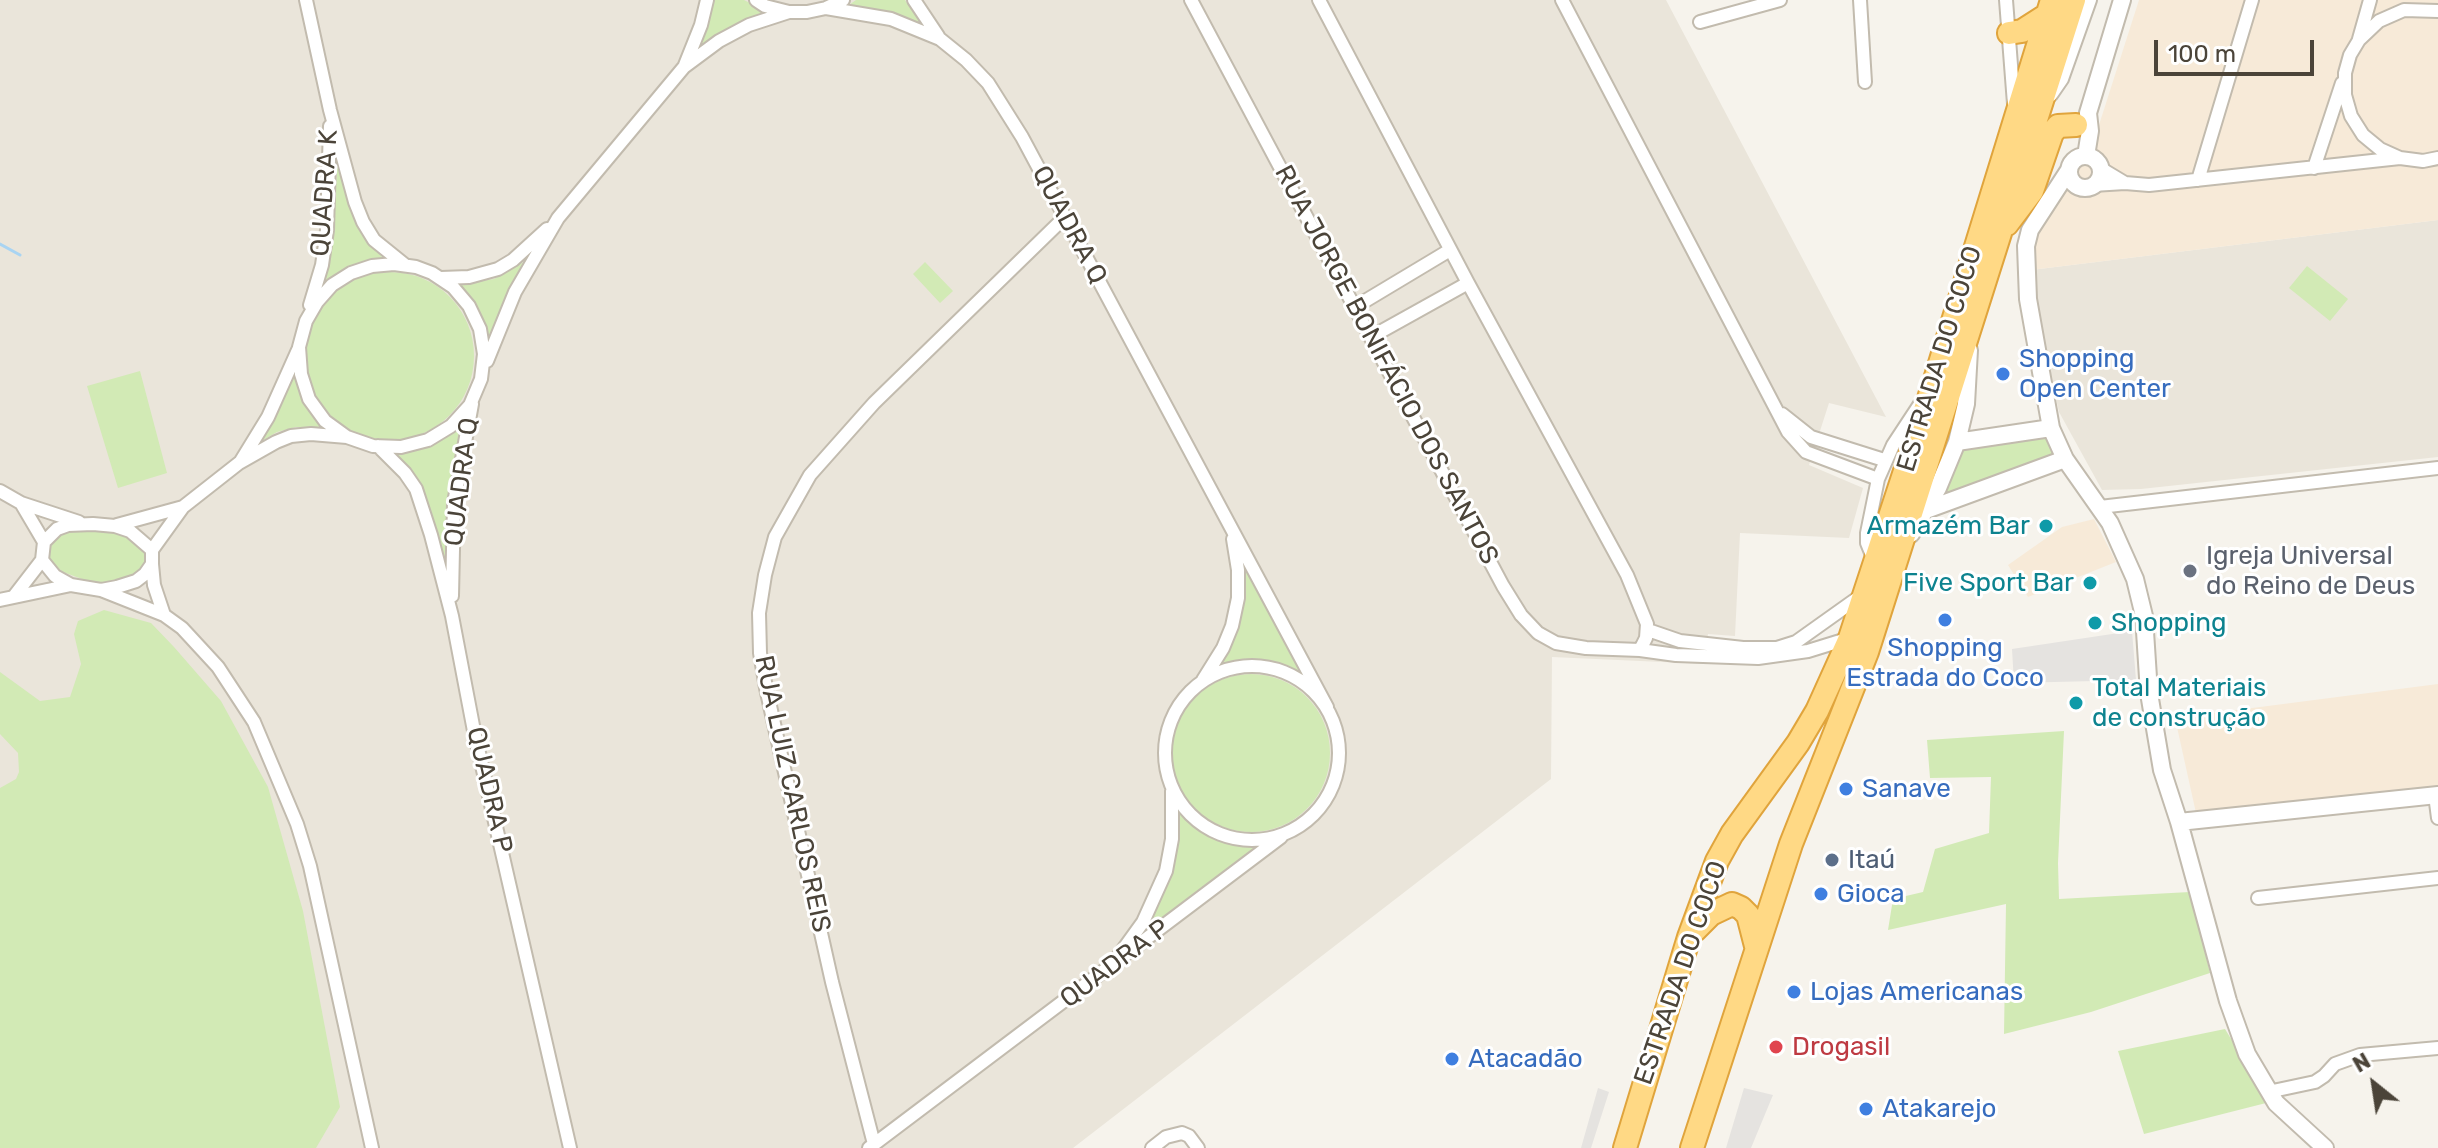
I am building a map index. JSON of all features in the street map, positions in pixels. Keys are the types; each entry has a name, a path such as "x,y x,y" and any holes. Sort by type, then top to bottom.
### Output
{"highway":[{"name":"ESTRADA DO COCO","path":"1625,1148 1689,937 1724,847 1811,722 1850,638 2025,118 2074,0"},
{"path":"2009,33 2022,31 2050,8"},
{"name":"ESTRADA DO COCO","path":"1692,1148 1791,844 1867,652 1969,331 1999,234 2050,8"},
{"path":"1999,234 2032,191 2052,133 2058,126 2082,119"},
{"path":"1689,937 1711,914 1732,904 1748,915 1756,949"}],"street":[{"path":"306,0 330,110 363,222 374,240 405,265"},
{"path":"684,67 701,25 707,0"},
{"path":"756,0 765,6 789,12"},
{"path":"440,278 469,277 498,269 513,260 558,218 684,67 719,41 749,25 789,12 826,8 843,0"},
{"path":"914,0 940,39"},
{"name":"RUA JORGE BONIFÁCIO DOS SANTOS","path":"1191,0 1521,615 1538,633 1556,643 1676,655 1721,651"},
{"path":"1319,0 1450,250 1627,575 1648,630 1640,650"},
{"path":"1562,0 1776,409 1799,437 1806,452 1878,479"},
{"path":"1700,22 1780,0"},
{"path":"1860,0 1865,82"},
{"path":"2006,0 2025,118"},
{"path":"2025,118 2062,79 2090,0"},
{"path":"2122,0 2082,119 2071,180 2085,186 2149,185 2400,158 2423,161 2438,158"},
{"path":"2198,180 2252,0"},
{"path":"2314,168 2370,0"},
{"name":"QUADRA Q","path":"826,8 891,19 940,39 988,83 1022,137 1232,532"},
{"path":"2359,40 2379,21 2404,10 2438,11"},
{"path":"2345,73 2348,106 2363,135 2380,149 2400,158"},
{"name":"QUADRA K","path":"306,321 322,265 327,230 330,110"},
{"path":"2125,183 2100,168 2095,160 2076,163 2030,230 2026,259 2028,299 2051,428 2065,459 2100,507 2135,579 2144,616 2154,737 2228,1001 2247,1054 2268,1092 2325,1148"},
{"path":"2049,202 2099,178 2100,168"},
{"name":"RUA LUIZ CARLOS REIS","path":"871,1146 766,688 760,653 759,613 765,575 775,537 810,475 874,403 1065,217"},
{"path":"164,615 154,585 152,550 183,507 239,463 291,436 347,437 378,446 401,447 428,440 451,426 470,405 515,292 558,218"},
{"path":"1355,307 1450,250"},
{"path":"239,463 268,417 299,347 306,321 317,302 332,285 351,273 372,266 405,265 424,269 453,287 469,306 480,329 484,354 481,379"},
{"path":"1371,337 1468,283"},
{"path":"1899,552 1926,510 1957,442 1966,404 1969,331"},
{"path":"299,347 301,374 309,399 325,421 347,437"},
{"path":"1876,563 1867,543 1867,533 1884,460 1933,386"},
{"name":"QUADRA Q","path":"452,616 454,503 473,396"},
{"path":"1957,442 2051,428"},
{"path":"1799,437 1884,460"},
{"name":"QUADRA P","path":"378,446 416,489 431,535 452,616 474,731 570,1148"},
{"path":"1862,473 1866,454"},
{"path":"1926,510 2065,459"},
{"path":"2100,507 2438,468"},
{"path":"0,491 21,503 86,524"},
{"path":"15,595 42,560 44,542 21,503"},
{"path":"115,526 183,507"},
{"path":"44,542 57,529 86,524 115,526 130,531 152,550"},
{"path":"1232,532 1327,707 1337,730 1340,755 1335,781 1324,803 1306,822 1283,835 1258,841 1231,839 1207,829 1186,813 1172,791 1165,767 1165,743 1171,719 1184,698 1202,681 1223,648 1232,626 1238,598 1238,570 1232,532"},
{"path":"42,560 55,576 71,585"},
{"path":"101,590 136,581 152,564"},
{"path":"0,600 71,585 101,590 164,615 182,628 233,686 254,722 297,824 324,923 372,1148"},
{"path":"1773,652 1796,642 1865,594"},
{"path":"1648,630 1721,651 1808,651 1850,638"},
{"path":"1202,681 1223,670 1247,666 1270,667 1292,675 1312,689 1327,707"},
{"path":"1110,968 1143,922 1166,871 1172,839 1172,791"},
{"path":"2179,822 2437,795 2438,818"},
{"name":"QUADRA P","path":"871,1146 1283,835"},
{"path":"2258,898 2438,878"},
{"path":"2268,1092 2315,1082 2335,1064 2360,1055 2438,1048"},
{"path":"1152,1148 1166,1137 1182,1133 1189,1136 1198,1148"}],"shaded area":[{"path":"0,0 1666,0 1886,417 1829,403 1809,465 1863,488 1849,538 1740,533 1735,636 1708,634 1706,664 1552,657 1551,779 1073,1148 0,1148"},
{"path":"2139,0 2438,0 2438,220 2031,270 2034,232 2099,125"},
{"path":"2438,220 2438,457 2141,489 2102,490 2059,412 2033,298 2031,270"},
{"path":"2094,519 2116,562 2028,597 2008,565 2062,527"},
{"path":"2132,631 2136,680 2014,683 2012,649"},
{"path":"2438,684 2438,786 2196,813 2175,718"},
{"path":"1598,1088 1609,1092 1591,1148 1581,1148"},
{"path":"1744,1088 1773,1095 1751,1148 1726,1148"}],"green space":[{"path":"713,0 744,0 768,12 735,26 699,49"},
{"path":"856,0 905,0 923,26 892,14 849,5"},
{"path":"338,153 357,225 386,261 332,279 323,286 334,219"},
{"path":"527,260 510,289 487,341 456,285 494,279"},
{"path":"925,262 953,291 940,303 913,274"},
{"path":"2307,266 2348,299 2330,321 2289,288"},
{"path":"390,272 422,279 437,286 449,297 460,309 467,324 474,356 467,388 460,403 449,415 437,426 422,433 390,440 358,433 343,426 331,415 320,403 313,388 306,356 313,324 320,309 331,297 343,286 358,279"},
{"path":"296,370 327,427 296,427 277,432 260,442"},
{"path":"140,371 167,473 118,488 87,386"},
{"path":"461,425 449,493 448,573 424,493 394,452 431,445"},
{"path":"2049,433 2058,458 1946,499 1941,493 1962,449"},
{"path":"74,529 104,529 123,534 142,548 144,565 135,575 110,582 90,582 63,572 51,562 48,551 58,536"},
{"path":"1244,567 1302,675 1265,661 1243,661 1220,666 1239,623 1244,594"},
{"path":"104,610 151,623 174,647 221,701 268,787 303,911 340,1107 316,1148 0,1148 0,788 16,779 19,772 18,753 0,734 0,672 40,701 70,697 81,664 74,634 78,621"},
{"path":"1251,674 1281,680 1307,697 1324,723 1330,753 1324,783 1307,809 1281,826 1251,832 1221,826 1195,809 1178,783 1172,753 1178,723 1195,697 1221,680"},
{"path":"2064,731 2059,899 2190,892 2210,973 2091,1012 2004,1034 2006,904 1888,930 1893,899 1923,892 1935,849 1989,833 1991,777 1930,778 1927,740"},
{"path":"1178,809 1192,825 1211,837 1231,844 1263,846 1143,936 1168,880 1177,843"},
{"path":"2225,1029 2270,1102 2144,1134 2118,1051"}],"waterway":[{"path":"0,244 20,255"}],"place":[{"name":"Shopping Open Center","path":"2003,374"},
{"name":"Armazém Bar","path":"2046,526"},
{"name":"Igreja Universal do Reino de Deus","path":"2190,571"},
{"name":"Five Sport Bar","path":"2090,583"},
{"name":"Shopping Estrada do Coco","path":"1945,620"},
{"name":"Shopping","path":"2095,623"},
{"name":"Total Materiais de construção","path":"2076,703"},
{"name":"Sanave","path":"1846,789"},
{"name":"Itaú","path":"1832,860"},
{"name":"Gioca","path":"1821,894"},
{"name":"Lojas Americanas","path":"1794,992"},
{"name":"Drogasil","path":"1776,1047"},
{"name":"Atacadão","path":"1452,1059"},
{"name":"Atakarejo","path":"1866,1109"}]}
